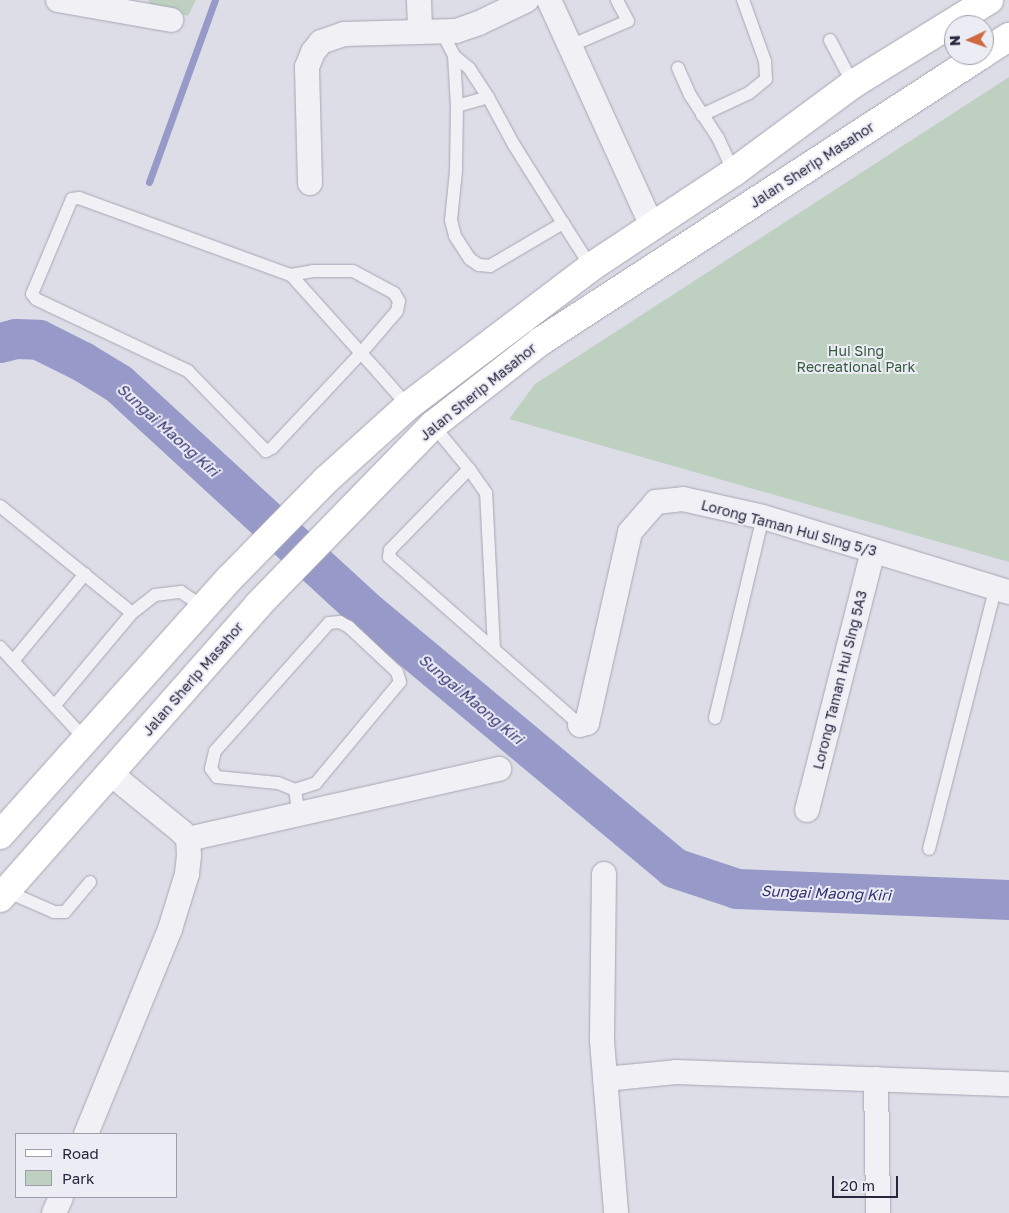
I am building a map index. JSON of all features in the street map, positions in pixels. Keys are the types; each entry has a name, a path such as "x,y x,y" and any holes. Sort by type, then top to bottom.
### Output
{"main road":[{"path":"0,835 229,578 326,480 408,406 591,267 734,172 853,84 989,0"},
{"name":"Jalan Sherip Masahor","path":"994,47 1009,37"},
{"name":"Jalan Sherip Masahor","path":"3,894 258,605 433,425 541,340 966,65"}],"street":[{"path":"58,0 108,4 171,20"},
{"path":"310,183 307,67 313,52 321,42 344,34 426,21 456,31 480,23 527,0"},
{"path":"549,0 652,226"},
{"name":"Lorong Taman Hui Sing 5/3","path":"580,725 586,723 630,532 656,502 684,499 762,517 1002,589"},
{"name":"Lorong Taman Hui Sing 5A3","path":"807,810 873,551"},
{"path":"188,840 499,769"},
{"path":"86,1133 170,929 187,874 188,840 182,832 110,773"},
{"path":"604,874 602,1041 616,1213"},
{"path":"605,1079 676,1072 1009,1084"},
{"path":"876,1078 878,1213"},
{"path":"54,1213 60,1198"}],"lane":[{"path":"570,46 628,21 617,0"},
{"path":"702,115 749,93 766,79 765,62 743,0"},
{"path":"426,21 454,56 469,68 488,97 514,145 591,267"},
{"path":"830,40 853,84"},
{"path":"454,56 457,106 456,172 451,220 455,236 470,259 479,265 490,266 562,223"},
{"path":"678,68 690,96 718,138 734,172"},
{"path":"457,106 488,97"},
{"path":"291,275 313,271 353,271 394,293 399,300 397,311 361,353 272,448 266,451 188,371 36,300 32,294 72,199 79,198 291,275 361,353 408,406"},
{"path":"433,425 486,493 494,649"},
{"path":"469,469 390,550 389,557 580,725"},
{"path":"0,506 132,612"},
{"path":"715,718 762,517"},
{"path":"13,661 85,574"},
{"path":"929,849 1002,589"},
{"path":"55,705 132,612 155,595 181,592 203,607"},
{"path":"340,622 349,627 397,672 400,682 322,777 316,783 295,790 278,783 216,777 211,769 215,750 329,623 340,622"},
{"path":"0,648 85,739"},
{"path":"295,790 299,814"},
{"path":"3,894 54,912 64,912 90,882"}],"green space":[{"path":"148,0 196,0 188,16 151,5"},
{"name":"Hui Sing Recreational Park","path":"1009,77 1009,562 509,419 535,384"}],"waterway":[{"path":"149,182 215,0"},
{"name":"Sungai Maong Kiri","path":"0,343 16,339 39,340 83,362 119,384 366,611 674,868 737,889 1009,900"}]}
